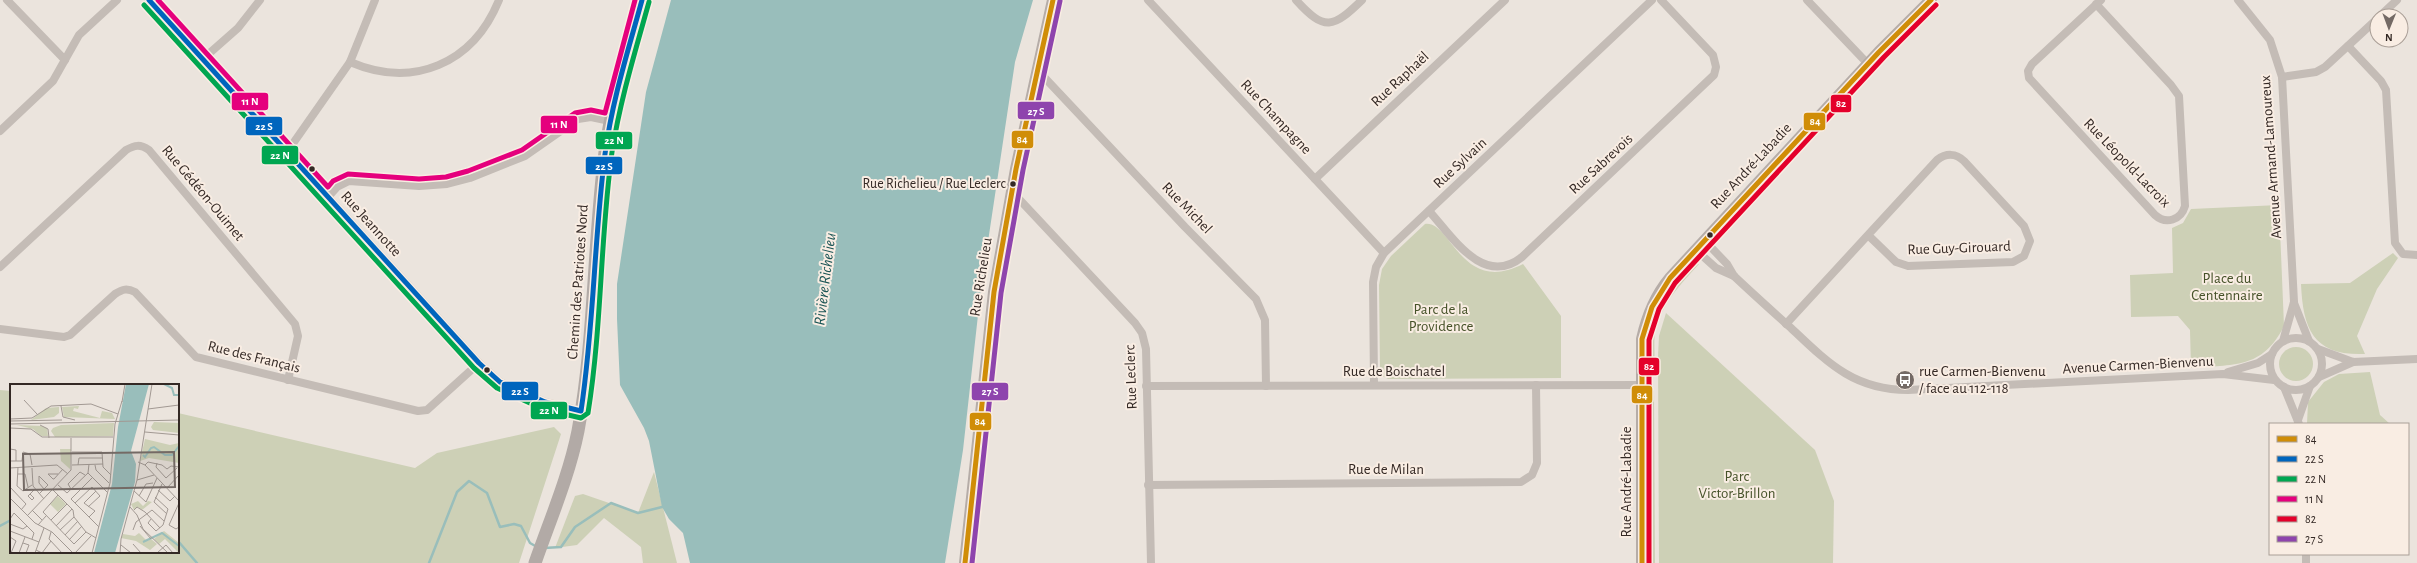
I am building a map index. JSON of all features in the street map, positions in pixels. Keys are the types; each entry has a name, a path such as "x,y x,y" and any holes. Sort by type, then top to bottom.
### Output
{"main road":[{"name":"Chemin des Patriotes Nord","path":"539,552 569,464 581,411 589,359 599,204 610,121 642,0"}],"street":[{"path":"7,0 65,60"},
{"path":"0,131 53,81 79,35 116,0"},
{"name":"Rue Jeannotte","path":"149,0 204,58 287,152 479,363 500,382 545,402 581,411"},
{"path":"204,58 238,28 260,0"},
{"path":"287,152 350,62 375,0"},
{"path":"350,62 370,71 387,73 428,71 446,63 472,41 499,0"},
{"name":"Rue Richelieu","path":"965,563 991,313 1011,197 1052,0"},
{"name":"Rue Champagne","path":"1148,0 1384,253"},
{"path":"1296,0 1312,16 1325,22 1332,22 1343,18 1362,0"},
{"name":"Rue Raphaël","path":"1315,179 1505,0"},
{"name":"Rue Sylvain","path":"1374,385 1373,282 1376,267 1384,253 1652,0"},
{"name":"Rue Sabrevois","path":"1429,211 1468,255 1478,262 1490,266 1503,266 1522,257 1714,75 1716,67 1713,55 1661,0"},
{"path":"1807,0 1868,64"},
{"name":"Rue André-Labadie","path":"1642,563 1642,339 1649,314 1665,284 1868,64 1931,0"},
{"name":"Avenue Armand-Lamoureux","path":"2239,0 2270,40 2282,77 2294,302 2308,341"},
{"path":"2388,8 2397,0"},
{"name":"Rue Léopold-Lacroix","path":"2099,2 2171,85 2178,96 2185,206 2181,214 2174,220 2165,221 2155,215 2029,78 2028,70 2032,64 2099,2"},
{"path":"2282,77 2319,71 2369,26"},
{"path":"2348,46 2381,81 2386,90 2395,243 2403,254 2417,256"},
{"name":"Rue Michel","path":"1036,75 1044,77 1185,227 1256,299 1265,320 1266,386"},
{"path":"328,197 344,182 419,186 447,184 470,178 525,156 578,119 591,117 610,121"},
{"name":"Rue Gédéon-Ouimet","path":"0,267 126,150 134,146 142,145 149,150 295,324 298,336 288,380"},
{"name":"Rue Guy-Girouard","path":"1786,324 1868,235 1939,158 1950,154 1963,160 2019,221 2028,232 2030,241 2024,256 2013,262 1908,266 1896,262 1868,235"},
{"name":"Rue Leclerc","path":"1011,197 1019,200 1138,326 1145,345 1151,563"},
{"name":"Avenue Carmen-Bienvenu","path":"1705,240 1727,264 1734,276 1786,324 1842,373 1868,385 1893,390 2133,380 2223,374 2274,380"},
{"path":"1696,250 1716,268 1734,276"},
{"name":"Rue des Français","path":"0,330 64,337 70,335 122,289 129,290 135,292 196,357 423,412 479,363"},
{"name":"Avenue Armand-Lamoureux","path":"2282,341 2294,302"},
{"path":"2310,386 2297,390 2284,387 2274,380 2270,369 2272,354 2282,341 2296,338 2308,341 2318,349 2353,362"},
{"path":"2318,349 2323,364 2319,377"},
{"name":"Avenue Carmen-Bienvenu","path":"2223,374 2258,363 2272,354"},
{"path":"2298,422 2310,386 2319,377 2353,362 2417,359"},
{"name":"Rue de Milan","path":"1148,485 1521,482 1532,475 1537,463 1536,385"},
{"name":"Rue de Boischatel","path":"1146,386 1642,385"},
{"path":"2284,387 2298,422"}],"green space":[{"name":"Place du Centennaire","path":"2279,205 2284,326 2266,351 2256,358 2233,365 2191,368 2190,330 2178,316 2131,317 2130,275 2173,273 2172,228 2183,223 2191,209"},
{"name":"Parc de la Providence","path":"1425,224 1434,226 1443,233 1460,254 1472,264 1485,271 1502,271 1523,264 1561,316 1561,378 1388,379 1382,376 1380,369 1379,285 1382,269 1391,256"},
{"name":"Place du Centennaire","path":"2393,253 2398,258 2377,289 2357,336 2365,354 2334,350 2323,345 2315,337 2309,327 2302,300 2301,284 2350,283"},
{"path":"1699,264 1672,296 1662,313 1655,333 1654,370 1652,378 1650,375 1651,347 1660,310 1666,299 1688,271 1694,265"},
{"name":"Parc Victor-Brillon","path":"1666,313 1815,450 1834,501 1833,563 1659,563 1658,356 1659,336"},
{"path":"2299,347 2306,349 2311,354 2313,364 2311,374 2306,379 2293,381 2286,379 2281,374 2279,361 2281,354 2286,349"},
{"path":"2370,372 2380,415 2389,423 2307,423 2308,402 2324,382 2339,374"},
{"path":"0,390 10,391 10,553 179,553 179,413 415,468 437,453 554,427 561,434 519,563 0,563"},
{"path":"1654,390 1655,563 1651,563 1650,395"},
{"path":"654,472 677,563 643,563 641,547 604,518 577,545 555,548 575,496 583,494 638,513"}],"water":[{"name":"Rivière Richelieu","path":"671,0 1033,0 1015,62 981,288 963,450 945,563 690,563 683,533 669,519 662,507 649,441 644,428 620,385 617,284 646,92"}],"waterway":[{"path":"429,563 457,492 469,481 487,493 500,527 514,524 521,526 530,543 537,547"},
{"path":"544,548 561,547 575,527 611,503 638,513 662,507"},
{"path":"0,526 10,521"},
{"path":"179,542 197,563"}],"transit line":[{"path":"149,0 479,363 500,382 545,402 581,411 589,347 598,218 605,154 616,95 642,0"},
{"path":"158,0 328,187 333,181 348,174 419,179 446,177 468,171 522,150 575,113 591,110 605,113 635,0"},
{"name":"84","path":"965,563 994,292 1016,169 1053,0"},
{"name":"84","path":"1642,563 1642,339 1652,307 1670,278 1879,52 1931,0"},
{"path":"972,563 1001,293 1023,170 1060,1"},
{"path":"144,5 474,368 497,388 543,409 581,418 588,413 593,380 599,315 605,217 615,133 633,58 649,2"},
{"name":"82","path":"1649,563 1649,340 1659,309 1675,283 1884,57 1936,5"}],"place":[{"name":"Rue Richelieu / Rue Leclerc","path":"1013,184"},
{"name":"rue Carmen-Bienvenu / face au 112-118","path":"1905,380"}]}
